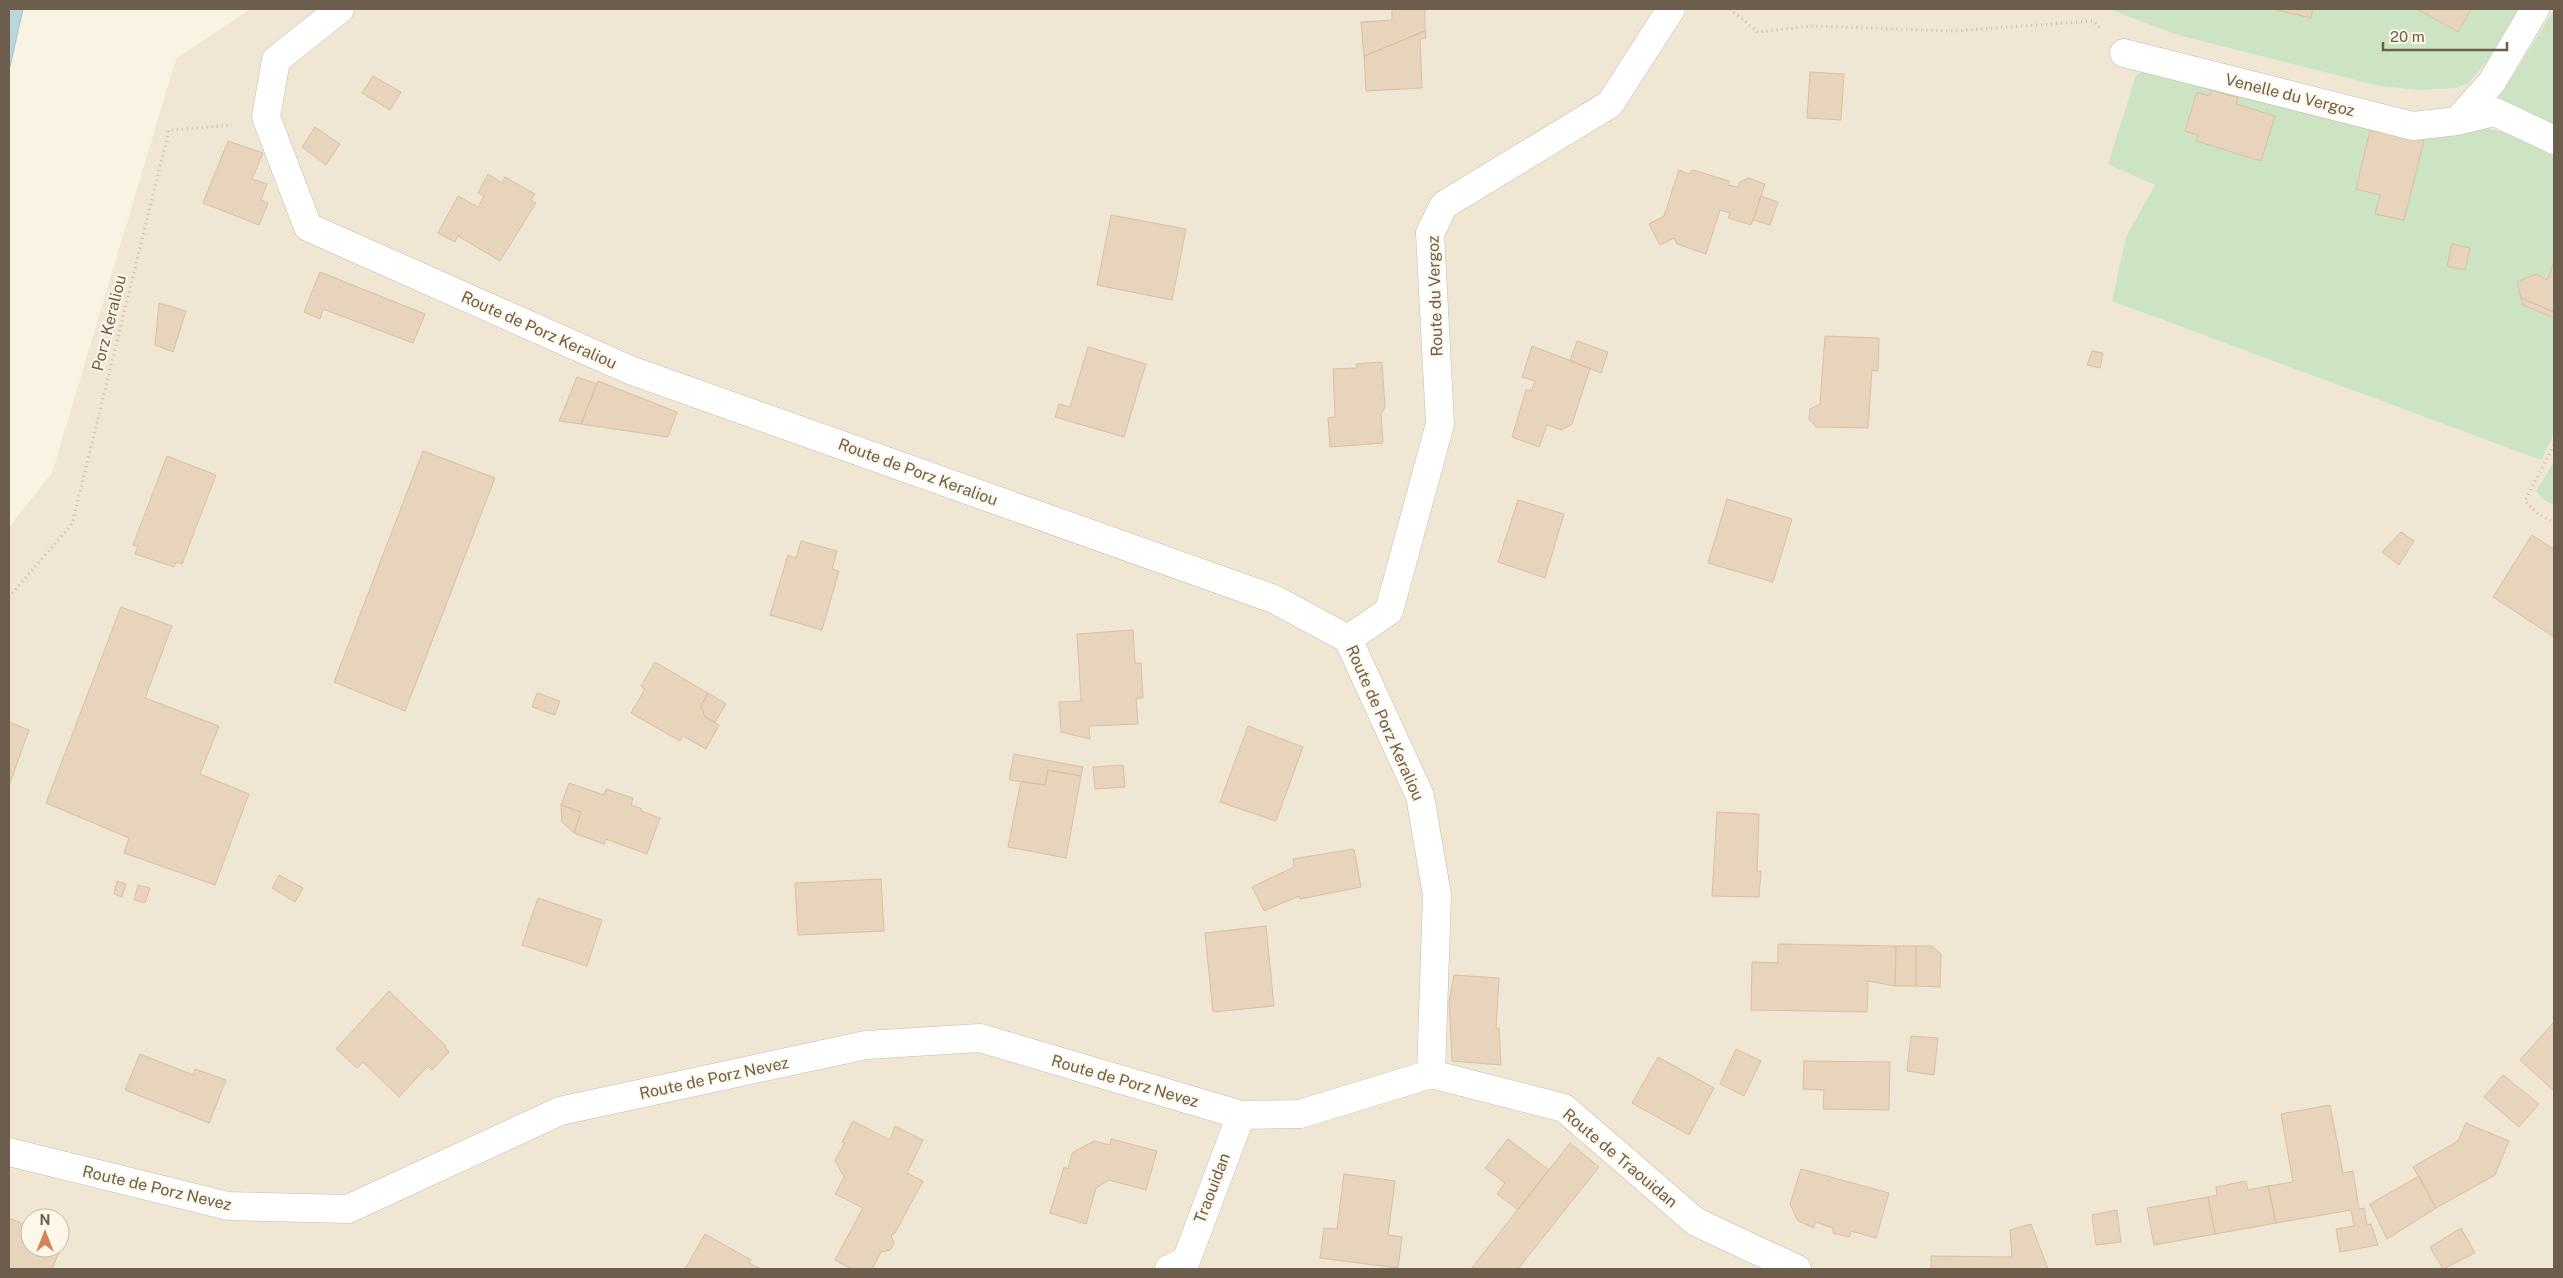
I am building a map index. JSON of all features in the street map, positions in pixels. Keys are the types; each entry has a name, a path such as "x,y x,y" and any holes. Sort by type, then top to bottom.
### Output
{"street":[{"path":"266,117 276,60 340,9"},
{"name":"Route du Vergoz","path":"1348,639 1389,611 1440,424 1430,233 1433,226 1444,205 1610,104 1671,9"},
{"path":"2457,121 2492,82 2535,9"},
{"name":"Venelle du Vergoz","path":"2124,53 2413,126 2457,121 2495,112 2554,140"},
{"name":"Route de Porz Keraliou","path":"266,117 308,227 630,370 1274,599 1348,639 1420,796 1437,895 1431,1074"},
{"name":"Route de Porz Nevez","path":"9,1152 228,1206 348,1209 560,1111 866,1045 980,1038 1241,1115 1300,1114 1431,1074"},
{"name":"Route de Traouidan","path":"1431,1074 1564,1108 1696,1222 1797,1269"},
{"name":"Traouidan","path":"1177,1265 1241,1115"}],"path":[{"path":"1730,9 1758,32 1811,26 1954,31 2093,22 2124,53"},
{"name":"Porz Keraliou","path":"9,597 72,524 169,130 224,127 266,117"},
{"path":"2554,445 2525,501 2538,514 2554,523"}],"shaded area":[{"path":"250,9 2554,9 2554,1269 9,1269 9,527 52,473 176,59"}],"green space":[{"path":"2109,9 2516,9 2520,11 2493,54 2468,83 2456,88 2419,90 2380,86 2178,35"},
{"path":"2554,10 2554,130 2508,106 2495,94 2511,78"},
{"path":"2145,69 2468,127 2492,129 2524,138 2554,156 2554,434 2541,460 2112,301 2126,237 2155,185 2108,164 2136,76"},
{"path":"2554,462 2554,505 2544,500 2536,491"}],"water":[{"path":"9,9 23,9 9,71"}],"building":[{"path":"1392,9 1425,9 1425,31 1364,56 1361,22 1392,20"},
{"path":"2273,9 2313,9 2311,18"},
{"path":"2417,9 2471,9 2458,32"},
{"path":"1425,31 1426,38 1420,39 1422,88 1366,91 1364,56"},
{"path":"1810,72 1844,74 1841,120 1807,118"},
{"path":"373,76 401,92 390,110 362,93"},
{"path":"2211,90 2238,98 2236,104 2275,116 2261,161 2196,141 2198,135 2185,131 2197,92 2209,96"},
{"path":"315,127 340,144 326,165 302,147"},
{"path":"2370,130 2424,141 2404,220 2375,214 2380,195 2356,189"},
{"path":"228,141 263,153 252,179 267,184 261,200 268,203 259,225 203,203"},
{"path":"1679,170 1688,174 1693,170 1729,181 1728,185 1738,187 1740,182 1748,178 1765,184 1751,225 1728,218 1730,213 1720,210 1706,254 1677,244 1674,238 1660,245 1649,224 1664,216"},
{"path":"488,174 502,183 505,177 535,194 531,200 536,203 500,261 458,236 455,242 438,233 458,196 478,207 484,196 478,193"},
{"path":"1761,196 1778,202 1770,225 1753,220"},
{"path":"1111,215 1186,229 1172,300 1097,285"},
{"path":"2452,244 2470,248 2465,270 2447,266"},
{"path":"2554,262 2554,312 2521,298 2517,282 2536,274 2547,280"},
{"path":"320,272 425,314 413,343 323,309 320,319 304,312"},
{"path":"2521,298 2554,312 2554,318 2523,305"},
{"path":"159,303 186,311 173,352 155,345"},
{"path":"1825,336 1879,338 1878,371 1872,370 1868,428 1816,427 1809,419 1810,409 1820,404"},
{"path":"1577,341 1608,352 1601,373 1570,361"},
{"path":"1532,346 1590,368 1572,424 1562,430 1547,425 1539,447 1512,437 1526,390 1532,390 1535,381 1522,377"},
{"path":"1088,347 1146,364 1124,437 1055,417 1059,404 1070,407"},
{"path":"2092,351 2103,353 2100,368 2087,365"},
{"path":"1382,362 1385,407 1381,414 1383,443 1330,447 1328,418 1335,417 1333,369 1357,368 1356,364"},
{"path":"577,377 597,384 581,424 559,421"},
{"path":"598,381 677,412 668,437 581,424"},
{"path":"423,451 495,478 405,711 334,682"},
{"path":"167,456 216,475 182,564 176,562 174,567 135,554 138,546 133,545"},
{"path":"1727,499 1792,519 1773,582 1708,563"},
{"path":"1518,500 1564,514 1545,578 1498,562"},
{"path":"2401,532 2414,541 2399,565 2382,552"},
{"path":"2532,535 2554,549 2554,637 2493,597"},
{"path":"801,541 837,551 832,569 839,571 822,630 770,615 788,555 796,558"},
{"path":"121,607 172,626 145,698 219,726 200,774 249,794 215,885 124,853 129,838 46,803"},
{"path":"1133,630 1135,663 1141,663 1143,698 1136,698 1138,724 1089,726 1090,739 1061,732 1059,702 1081,701 1077,634"},
{"path":"655,662 708,693 701,706 705,717 719,725 706,749 683,736 680,741 631,713 645,689 641,686"},
{"path":"537,693 560,701 555,715 532,707"},
{"path":"708,693 726,704 715,722 705,717 701,706"},
{"path":"9,722 29,730 9,786"},
{"path":"1248,726 1303,747 1276,821 1220,802"},
{"path":"1014,754 1083,767 1081,776 1048,770 1045,785 1009,780"},
{"path":"1123,765 1125,787 1095,789 1093,767"},
{"path":"1048,770 1081,776 1066,858 1008,847 1021,781 1045,785"},
{"path":"569,783 604,795 606,789 633,798 631,805 660,818 647,854 606,839 604,844 574,833 581,812 561,805"},
{"path":"561,805 581,812 574,833 562,822"},
{"path":"1717,812 1759,814 1757,871 1761,871 1759,897 1712,896"},
{"path":"1354,849 1361,887 1300,899 1299,896 1264,911 1252,887 1294,867 1293,859"},
{"path":"279,875 303,888 295,902 272,888"},
{"path":"881,879 884,931 798,935 795,883"},
{"path":"117,881 126,884 122,897 114,894"},
{"path":"138,885 150,888 145,903 134,900"},
{"path":"538,898 602,920 587,966 522,945"},
{"path":"1266,926 1274,1006 1213,1012 1205,933"},
{"path":"1778,944 1896,946 1895,986 1868,981 1867,1012 1751,1010 1752,962 1778,963"},
{"path":"1896,946 1916,946 1916,986 1895,986"},
{"path":"1916,946 1932,946 1941,954 1940,987 1916,986"},
{"path":"1454,975 1499,978 1496,1028 1499,1028 1501,1065 1452,1061 1449,1001"},
{"path":"389,991 446,1046 449,1052 432,1070 428,1066 399,1097 363,1062 357,1068 336,1049"},
{"path":"2554,1022 2554,1091 2520,1060"},
{"path":"1911,1036 1938,1038 1934,1075 1907,1071"},
{"path":"1736,1049 1761,1061 1744,1096 1720,1084"},
{"path":"140,1054 193,1075 195,1069 226,1080 209,1123 125,1090"},
{"path":"1658,1057 1714,1088 1689,1135 1632,1103"},
{"path":"1804,1061 1890,1062 1889,1110 1823,1109 1824,1090 1803,1089"},
{"path":"2503,1075 2539,1104 2519,1127 2484,1097"},
{"path":"2330,1105 2343,1173 2353,1171 2359,1209 2364,1208 2367,1225 2371,1224 2378,1245 2340,1252 2336,1229 2354,1226 2351,1210 2276,1223 2268,1186 2293,1182 2281,1114"},
{"path":"853,1121 890,1140 895,1126 923,1140 907,1173 923,1181 895,1233 891,1235 894,1244 890,1250 881,1252 872,1269 851,1269 835,1260 863,1208 835,1194 844,1177 835,1160 845,1143 842,1142"},
{"path":"2466,1123 2509,1141 2495,1175 2436,1208 2413,1167 2458,1141"},
{"path":"1111,1139 1157,1151 1146,1190 1109,1180 1096,1188 1086,1224 1050,1213 1064,1167 1068,1169 1072,1153 1094,1141 1110,1145"},
{"path":"1508,1139 1549,1170 1518,1210 1497,1194 1505,1183 1485,1168"},
{"path":"1570,1143 1599,1167 1518,1269 1471,1269"},
{"path":"1801,1169 1889,1193 1876,1238 1851,1231 1849,1237 1833,1233 1833,1228 1815,1222 1814,1228 1798,1221 1790,1204"},
{"path":"1344,1174 1395,1181 1388,1235 1402,1237 1398,1268 1320,1258 1324,1228 1337,1229"},
{"path":"2419,1176 2436,1208 2387,1239 2370,1204"},
{"path":"2246,1181 2248,1190 2268,1186 2276,1223 2215,1234 2208,1197 2217,1195 2216,1187"},
{"path":"2208,1197 2215,1234 2154,1245 2147,1208"},
{"path":"2117,1210 2121,1242 2096,1245 2092,1215"},
{"path":"9,1218 20,1223 20,1258 57,1258 52,1269 9,1269"},
{"path":"2031,1224 2048,1269 1931,1269 1931,1256 2012,1257 2010,1230"},
{"path":"2461,1228 2475,1253 2443,1269 2430,1247"},
{"path":"705,1234 751,1260 749,1263 761,1269 685,1269"}]}
